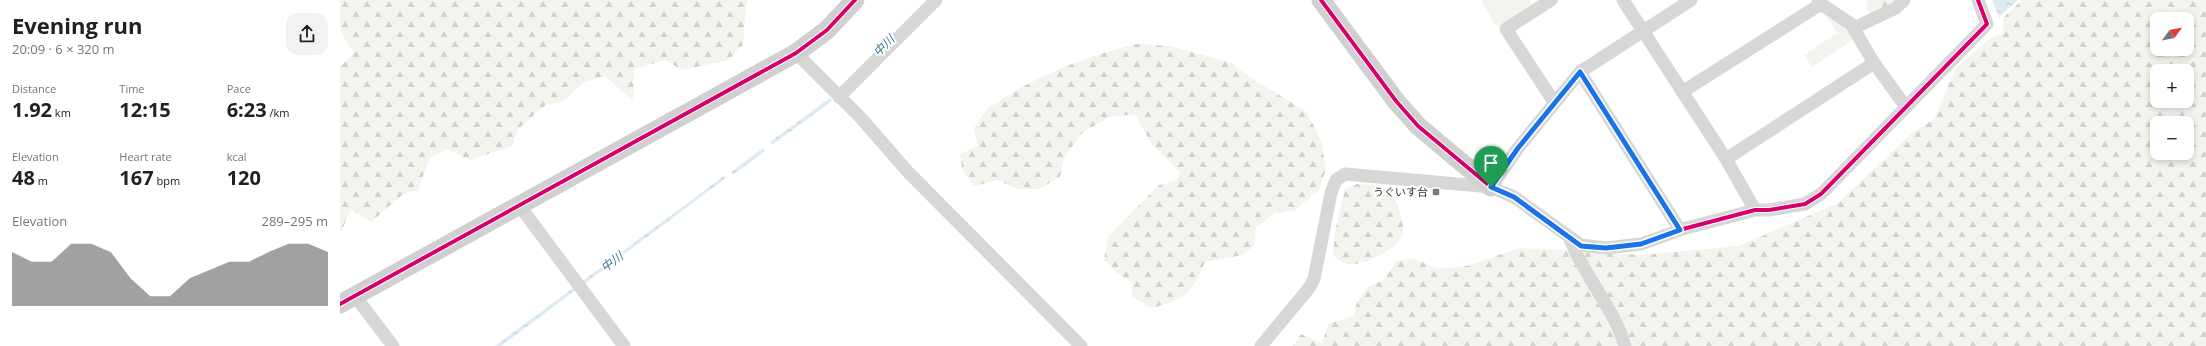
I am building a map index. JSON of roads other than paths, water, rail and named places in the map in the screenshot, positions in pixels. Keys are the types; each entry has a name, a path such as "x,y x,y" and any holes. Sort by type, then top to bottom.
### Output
{"street":[{"path":"393,346 348,300 796,53 827,30 855,0"},
{"path":"837,95 936,0"},
{"path":"1321,0 1396,101 1418,126 1491,187 1514,197 1581,246 1594,248 1622,247 1641,244 1680,230 1755,210 1770,210 1805,204 1821,194 1987,24 1978,0"},
{"path":"1551,0 1538,4 1506,29 1554,102"},
{"path":"1623,0 1726,159 1755,210"},
{"path":"1491,187 1518,148 1580,72 1692,0"},
{"path":"1854,28 1896,8 1904,0"},
{"path":"1682,92 1820,2 1851,24 1874,63 1906,107"},
{"path":"796,53 908,172 1081,346"},
{"path":"1726,159 1874,63"},
{"path":"1580,72 1680,230"},
{"path":"1261,346 1309,288 1314,279 1331,192 1336,180 1345,174 1491,187"},
{"path":"519,205 624,346"},
{"path":"1570,239 1579,261 1616,324 1626,346"}],"water":[{"path":"1992,0 2018,0 1999,17"},
{"path":"830,98 832,101 772,145 770,142"},
{"path":"763,148 765,151 733,175 731,172"},
{"name":"中川","path":"724,176 726,178 501,346 495,346"}],"place":[{"name":"うぐいす台","path":"1436,192"}]}
